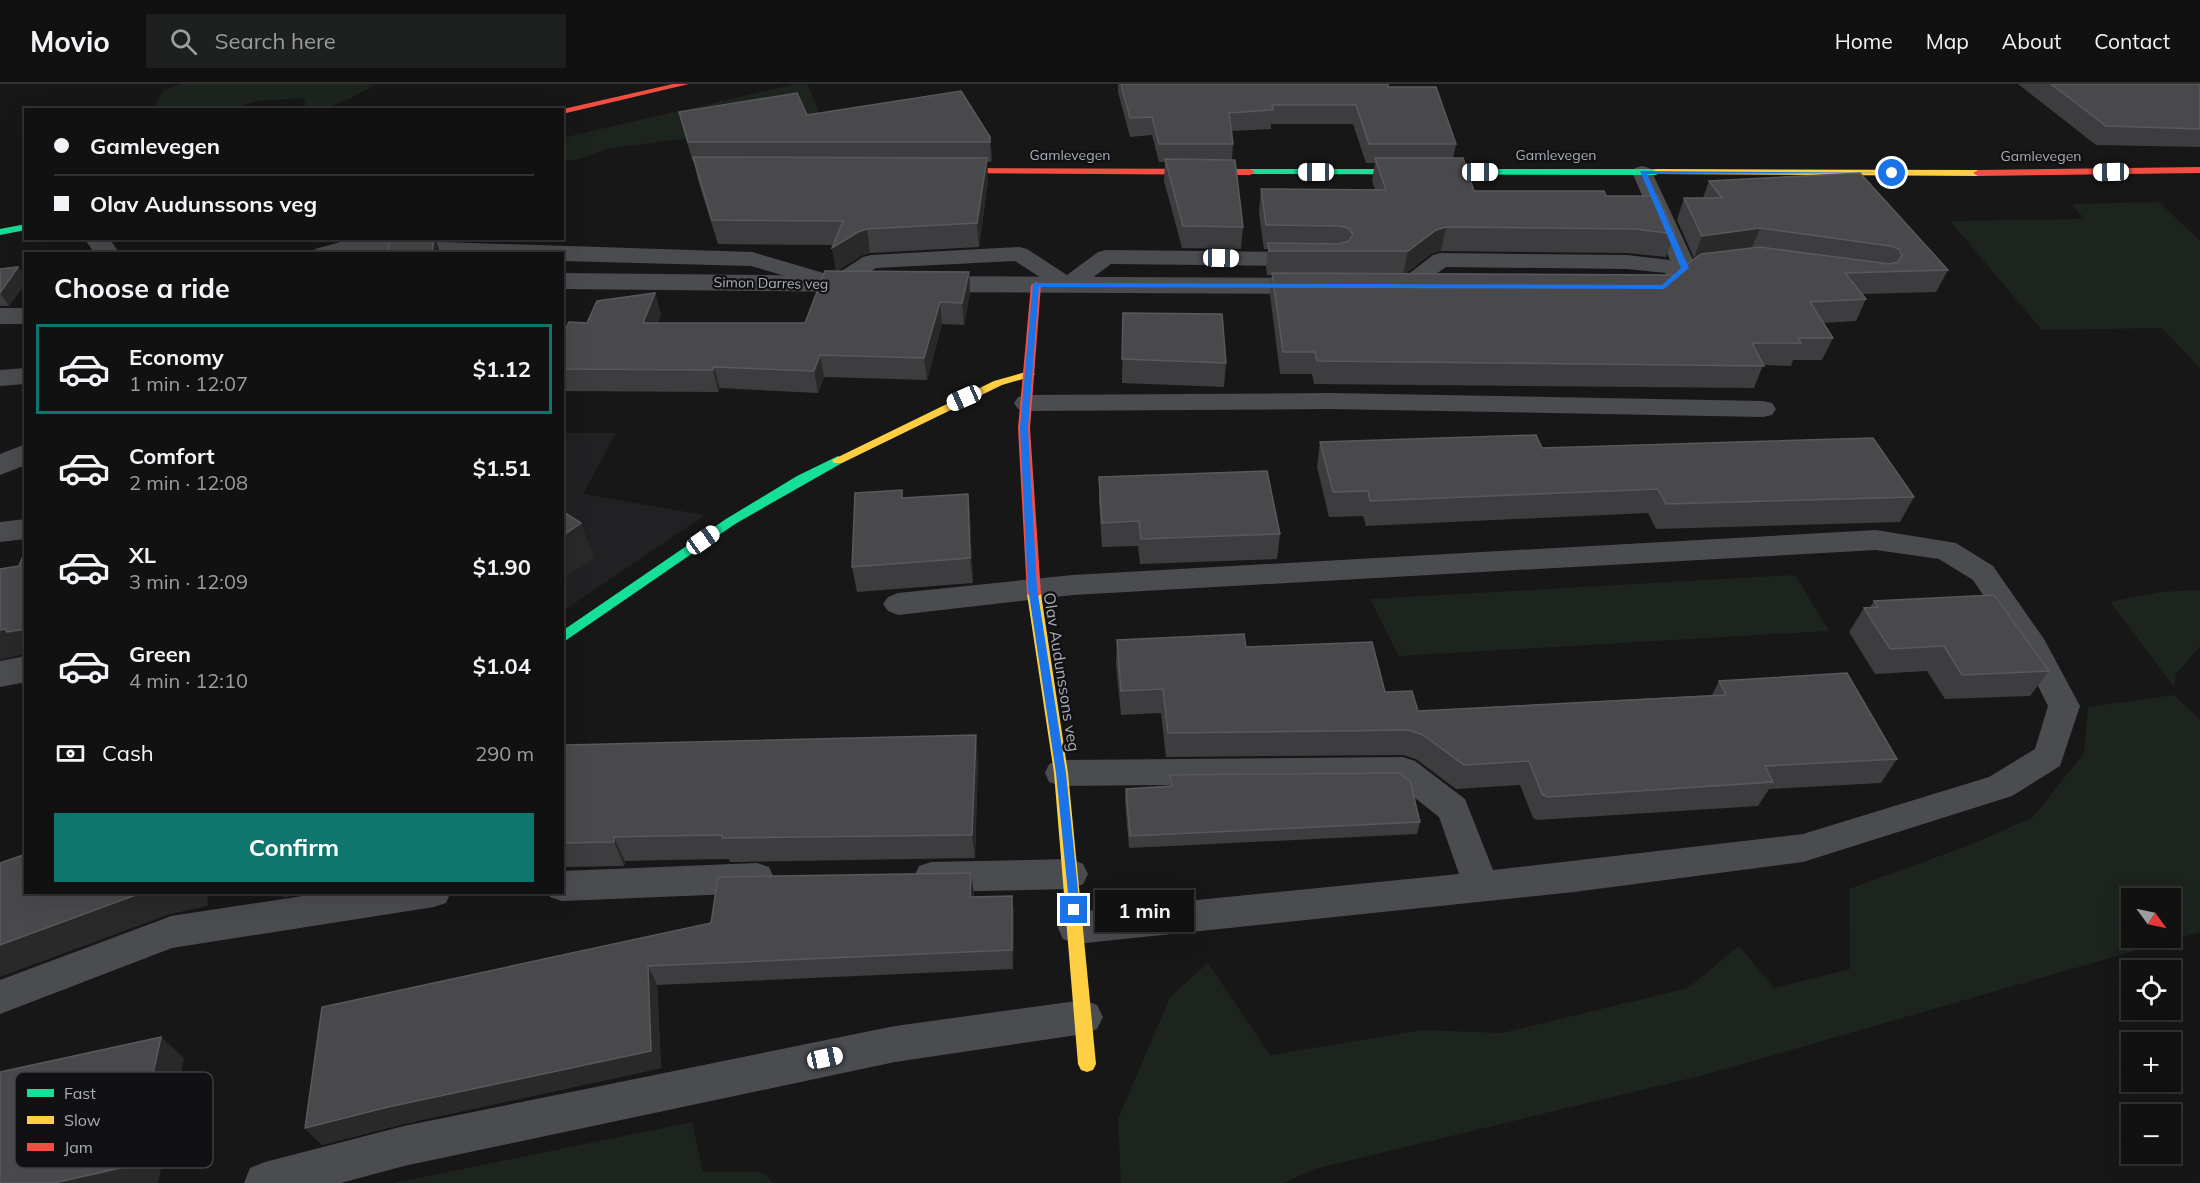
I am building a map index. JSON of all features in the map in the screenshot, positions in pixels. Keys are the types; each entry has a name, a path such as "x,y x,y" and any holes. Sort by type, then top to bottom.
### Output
{"street":[{"path":"564,111 685,84"},
{"name":"Gamlevegen","path":"923,171 2051,173 2200,170"},
{"path":"0,232 24,226"},
{"name":"Simon Darres veg","path":"564,281 1344,286"},
{"name":"Olav Audunssons veg","path":"1036,285 1024,428 1033,588 1061,773 1087,1064"},
{"path":"1392,286 1440,286"},
{"path":"0,316 24,316"},
{"path":"564,637 738,515 787,485 947,406 998,383 1029,374"},
{"path":"0,378 24,376"},
{"path":"0,532 24,530"},
{"path":"0,674 24,669"}],"lane":[{"path":"1642,172 1685,268"},
{"path":"330,252 351,246 509,252"},
{"path":"564,254 752,259 837,284 871,262 1019,254 1068,285 1106,256 1324,259"},
{"path":"1392,286 1441,260 1627,262 1685,268 1751,259"},
{"path":"1652,287 1685,268"},
{"path":"1027,403 1330,401 1763,409"},
{"path":"898,604 1033,588 1876,540 1946,550 1983,573 2033,646 2064,706 2049,758 2000,787 1792,849 1481,886 1076,928"},
{"path":"1061,773 1403,770 1453,809 1481,886"},
{"path":"904,877 1071,874"},
{"path":"564,886 789,878"},
{"path":"0,997 171,932 421,894"},
{"path":"265,1183 404,1146 895,1044 1084,1017"}],"shaded area":[{"path":"180,84 376,84 342,102 320,108 306,108 304,98 257,101 236,108 154,108 162,92"},
{"path":"795,84 807,84 823,120 606,149 580,159 564,161 564,138"},
{"path":"2159,202 2200,241 2200,368 2162,328 2042,330 1950,221 2085,219 2071,204"},
{"path":"564,433 616,433 583,494 705,515 564,610"},
{"path":"1795,575 1829,631 1399,656 1370,599"},
{"path":"2200,590 2200,646 2176,674 2174,687 2110,602 2160,592"},
{"path":"2174,695 2200,720 2200,932 2181,937 2181,888 2121,888 2121,948 2145,948 1708,1074 1314,1169 1284,1183 1121,1183 1118,1119 1170,997 1208,963 1270,1055 1422,1030 1502,1033 1688,988 1739,946 1774,988 1850,969 1849,889 1970,845 2033,817 2084,753 2088,707"},
{"path":"692,1122 703,1172 761,1172 774,1183 394,1183"}],"building":[{"path":"1121,84 1388,84 1388,87 1436,87 1456,144 1369,144 1356,105 1272,105 1273,110 1229,113 1233,144 1159,144 1152,117 1130,118"},
{"path":"2051,84 2200,84 2200,129 2106,126"},
{"path":"961,91 990,137 990,142 688,142 679,112 797,93 807,115"},
{"path":"693,157 987,158 977,223 867,229 832,248 843,221 712,220"},
{"path":"1375,158 1463,158 1474,191 1604,191 1606,196 1658,196 1675,234 1635,229 1446,227 1436,230 1408,251 1269,251 1268,243 1340,244 1349,241 1353,234 1348,228 1339,226 1266,225 1261,189 1386,190"},
{"path":"1165,159 1235,160 1243,227 1183,226"},
{"path":"1860,173 1948,270 1845,273 1866,299 1810,302 1833,338 1798,338 1801,343 1752,343 1764,366 1317,361 1315,352 1283,352 1272,273 1672,275 1683,272 1687,264 1701,254 1760,247 1889,264 1898,262 1902,256 1899,249 1890,246 1760,228 1702,236 1684,198 1722,198 1709,181"},
{"path":"390,240 434,240 432,252 388,252"},
{"path":"18,267 0,293 0,269"},
{"path":"825,271 969,272 962,303 940,302 924,358 820,355 814,371 714,367 713,370 564,369 564,333 569,322 587,323 597,301 655,293 643,323 805,323"},
{"path":"1123,313 1222,314 1226,363 1122,359"},
{"path":"1536,435 1542,448 1873,438 1914,497 1666,504 1658,489 1370,501 1368,491 1333,492 1320,442"},
{"path":"1267,471 1280,534 1141,539 1139,521 1102,523 1099,477"},
{"path":"902,490 902,498 968,494 970,558 852,567 855,493"},
{"path":"564,512 581,523 564,535"},
{"path":"24,553 24,629 7,632 5,629 0,630 0,569 19,566"},
{"path":"1994,595 2049,671 1962,675 1944,646 1890,649 1864,608 1878,607 1874,601"},
{"path":"1244,634 1246,647 1372,642 1385,692 1412,691 1418,711 1726,695 1719,681 1847,673 1897,759 1765,766 1773,782 1547,797 1542,794 1529,761 1464,765 1423,735 1409,730 1168,733 1163,689 1121,691 1117,640"},
{"path":"976,735 972,835 722,838 722,835 655,836 614,837 614,842 564,843 564,752 566,745"},
{"path":"1399,773 1410,781 1420,822 1130,836 1126,789 1172,786 1170,775"},
{"path":"24,855 24,894 139,894 0,945 0,863"},
{"path":"971,873 970,897 1012,896 1012,950 648,966 651,1051 388,1107 305,1128 322,1007 711,923 718,877"},
{"path":"161,1037 153,1072 15,1072 15,1168 120,1168 54,1183 0,1183 0,1072"}],"traffic: fast":[{"path":"1250,172 1656,172"},
{"path":"0,232 24,227"},
{"path":"564,637 731,522 801,479 838,460"}],"traffic: slow":[{"path":"1656,172 1978,173"},
{"path":"838,460 998,383 1029,374"},
{"path":"1034,594 1061,773 1087,1064"}],"traffic: jam":[{"path":"564,111 685,84"},
{"path":"1978,173 2200,170"},
{"path":"943,171 1250,172"},
{"path":"1034,594 1024,428 1036,285"}],"route":[{"path":"1074,910 1061,773 1033,588 1024,428 1036,285 1664,287 1685,268 1642,172 1892,173"}]}
